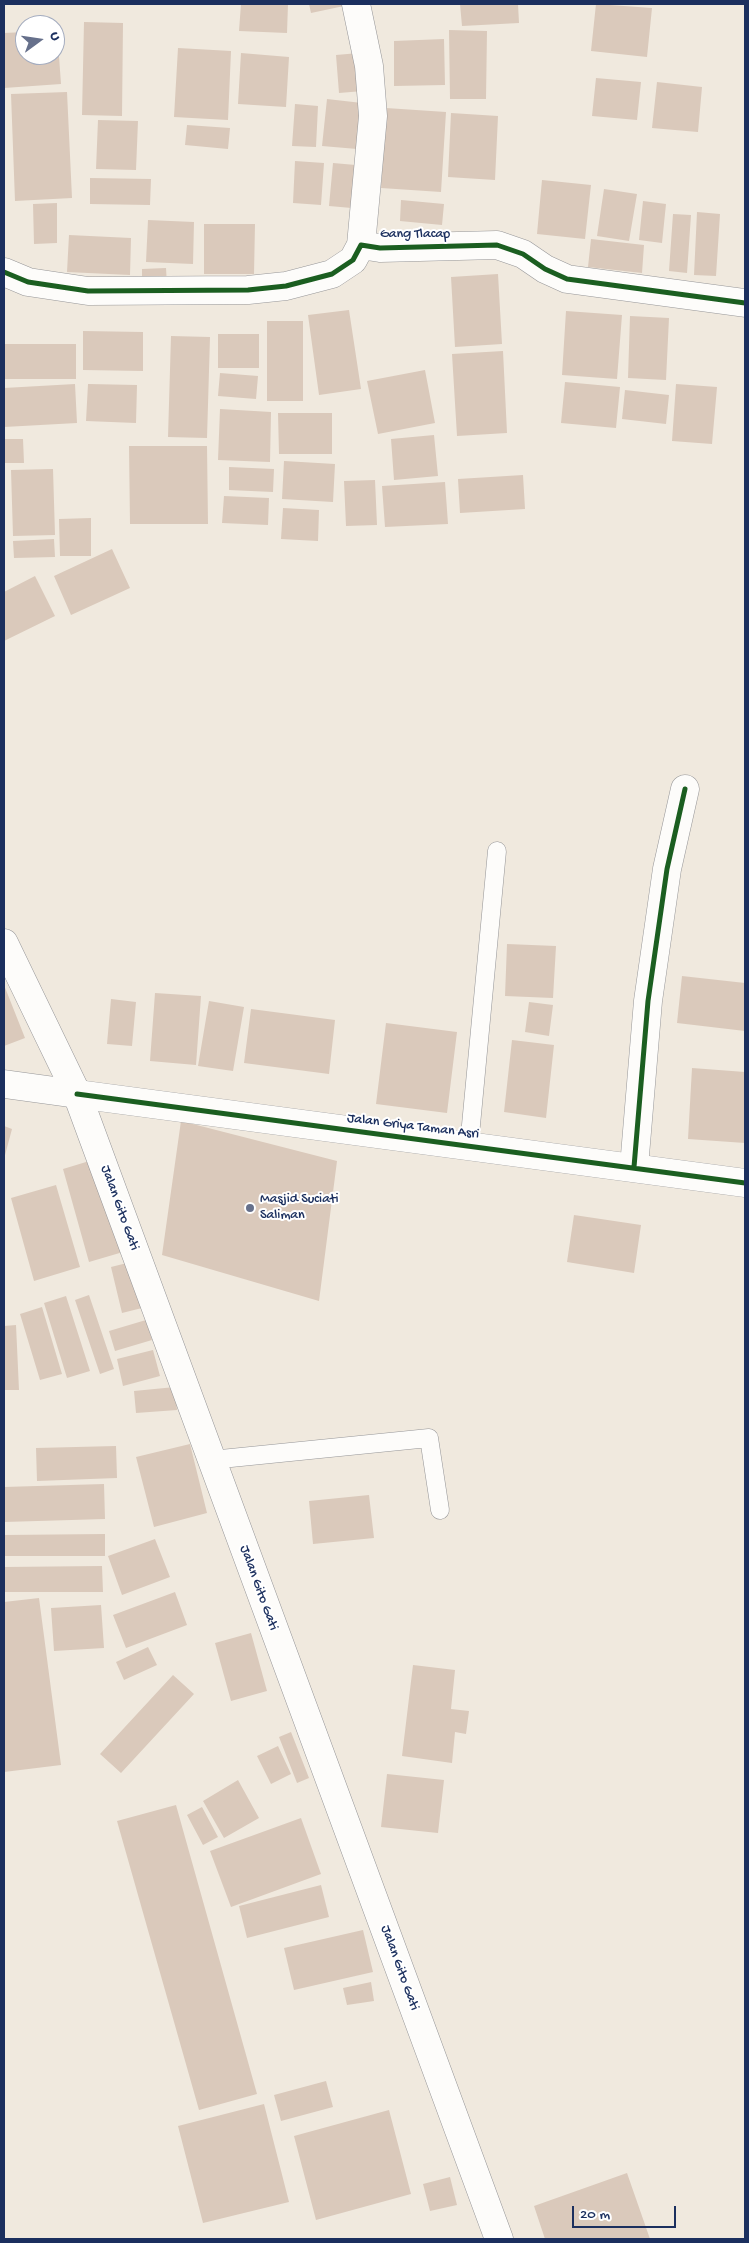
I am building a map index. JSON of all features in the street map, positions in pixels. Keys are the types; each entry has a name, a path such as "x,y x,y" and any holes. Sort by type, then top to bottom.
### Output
{"street":[{"path":"356,4 369,66 373,116 361,245"},
{"name":"Gang Tlacap","path":"4,272 28,282 88,291 248,290 286,286 332,274 353,260 361,245 380,248 497,245 523,254 567,279 595,281 745,303"},
{"path":"634,1167 648,1001 667,870 685,789"},
{"name":"Jalan Gito Gati","path":"4,943 77,1094 499,2239"},
{"name":"Jalan Griya Taman Asri","path":"4,1084 745,1183"}],"lane":[{"path":"469,1146 497,851"},
{"path":"211,1460 429,1438 440,1510"}],"building":[{"path":"241,4 288,4 287,33 239,31"},
{"path":"309,4 343,4 344,6 311,13"},
{"path":"460,4 518,4 519,23 462,26"},
{"path":"596,4 652,8 647,57 591,51"},
{"path":"84,22 123,23 122,116 82,115"},
{"path":"449,30 487,31 486,99 450,99"},
{"path":"15,32 15,65 60,65 61,84 4,88 4,33"},
{"path":"444,39 445,85 394,86 394,41"},
{"path":"178,48 231,51 228,120 174,117"},
{"path":"241,53 289,57 286,107 238,104"},
{"path":"359,53 363,91 339,93 336,55"},
{"path":"596,78 641,82 637,120 592,116"},
{"path":"657,82 702,87 698,132 652,128"},
{"path":"67,92 72,198 15,201 11,94"},
{"path":"327,99 362,103 357,149 322,146"},
{"path":"295,104 318,106 316,147 292,146"},
{"path":"386,108 446,112 441,192 381,188"},
{"path":"451,113 498,116 495,180 448,177"},
{"path":"98,120 138,121 136,170 96,169"},
{"path":"187,125 230,128 228,149 185,145"},
{"path":"295,161 324,163 321,205 293,203"},
{"path":"333,163 367,166 363,209 329,206"},
{"path":"90,178 151,179 150,205 90,204"},
{"path":"542,180 591,185 585,239 537,234"},
{"path":"604,189 637,194 629,241 597,236"},
{"path":"401,200 444,204 442,225 400,221"},
{"path":"643,201 666,204 662,243 639,240"},
{"path":"57,203 57,243 34,244 33,204"},
{"path":"697,212 720,214 716,276 694,275"},
{"path":"673,214 691,215 687,273 669,271"},
{"path":"148,220 194,222 193,264 146,262"},
{"path":"204,224 255,224 254,274 204,274"},
{"path":"69,235 131,238 130,275 67,272"},
{"path":"591,239 644,245 642,273 588,267"},
{"path":"166,268 167,285 142,286 142,269"},
{"path":"498,274 502,344 455,347 451,277"},
{"path":"349,310 361,389 319,395 308,315"},
{"path":"566,311 622,315 617,379 562,375"},
{"path":"630,316 669,318 666,380 628,378"},
{"path":"267,321 303,321 303,401 267,401"},
{"path":"83,331 143,332 143,371 83,370"},
{"path":"218,334 259,334 259,368 218,368"},
{"path":"171,336 210,337 207,438 168,437"},
{"path":"4,344 76,344 76,379 4,379"},
{"path":"503,351 507,433 457,436 452,354"},
{"path":"425,370 435,423 378,434 367,381"},
{"path":"220,373 258,376 256,399 218,396"},
{"path":"565,382 620,387 616,428 561,423"},
{"path":"75,384 77,423 4,427 4,388"},
{"path":"88,384 137,385 136,423 86,421"},
{"path":"676,384 717,387 712,444 672,441"},
{"path":"625,390 669,395 666,424 622,419"},
{"path":"220,409 271,412 270,462 218,460"},
{"path":"278,413 332,413 332,454 279,454"},
{"path":"434,435 438,476 394,480 391,439"},
{"path":"4,439 23,439 24,463 4,463"},
{"path":"129,446 207,446 208,524 130,524"},
{"path":"284,461 335,464 333,502 282,499"},
{"path":"229,467 274,469 273,492 229,490"},
{"path":"53,469 55,535 13,536 11,470"},
{"path":"523,475 525,509 460,513 458,479"},
{"path":"375,480 377,525 346,526 344,481"},
{"path":"445,482 448,524 385,527 382,486"},
{"path":"224,496 269,498 268,525 222,523"},
{"path":"283,508 319,510 318,541 281,539"},
{"path":"91,518 91,556 60,556 59,519"},
{"path":"54,539 55,557 14,558 13,541"},
{"path":"112,549 130,588 71,615 54,576"},
{"path":"35,576 55,616 4,641 4,592"},
{"path":"507,944 556,946 553,998 505,996"},
{"path":"682,976 745,983 745,1031 677,1023"},
{"path":"4,985 25,1038 4,1046"},
{"path":"155,993 201,996 196,1065 150,1061"},
{"path":"111,999 136,1002 132,1046 107,1044"},
{"path":"209,1001 244,1007 233,1071 198,1066"},
{"path":"529,1002 553,1005 549,1036 525,1032"},
{"path":"251,1009 335,1020 329,1074 244,1063"},
{"path":"386,1023 457,1032 447,1113 376,1104"},
{"path":"512,1040 554,1045 546,1118 504,1112"},
{"path":"692,1068 745,1072 745,1143 688,1139"},
{"name":"Masjid Suciati Saliman","path":"181,1121 337,1161 319,1301 162,1255"},
{"path":"4,1126 12,1129 4,1159"},
{"path":"96,1159 123,1252 89,1262 63,1169"},
{"path":"56,1185 80,1267 34,1281 11,1198"},
{"path":"574,1215 641,1225 634,1273 567,1262"},
{"path":"135,1261 146,1307 122,1313 111,1267"},
{"path":"89,1295 114,1369 100,1374 75,1300"},
{"path":"66,1296 90,1371 67,1378 44,1303"},
{"path":"42,1307 62,1374 40,1380 20,1314"},
{"path":"146,1320 152,1340 115,1351 109,1331"},
{"path":"16,1325 19,1390 4,1390 4,1326"},
{"path":"153,1350 160,1376 123,1386 117,1359"},
{"path":"175,1387 177,1410 136,1413 134,1391"},
{"path":"190,1444 207,1513 154,1527 136,1457"},
{"path":"116,1446 117,1478 37,1481 36,1448"},
{"path":"104,1484 105,1519 4,1522 4,1487"},
{"path":"369,1495 374,1538 313,1544 309,1501"},
{"path":"105,1534 105,1556 4,1556 4,1535"},
{"path":"155,1539 170,1577 122,1595 108,1556"},
{"path":"102,1566 103,1592 4,1592 4,1567"},
{"path":"175,1592 187,1625 126,1648 113,1615"},
{"path":"39,1598 61,1765 4,1772 4,1602"},
{"path":"101,1605 104,1648 54,1651 51,1608"},
{"path":"251,1633 267,1691 231,1701 215,1643"},
{"path":"148,1647 157,1665 124,1680 116,1662"},
{"path":"413,1665 455,1670 451,1709 469,1711 466,1734 455,1732 452,1763 402,1756"},
{"path":"173,1675 194,1694 121,1773 100,1754"},
{"path":"291,1732 309,1778 297,1783 279,1737"},
{"path":"278,1746 291,1774 271,1784 257,1756"},
{"path":"387,1774 444,1780 438,1833 381,1827"},
{"path":"238,1780 259,1818 224,1838 203,1801"},
{"path":"176,1805 257,2094 199,2110 117,1821"},
{"path":"202,1807 218,1837 203,1845 187,1815"},
{"path":"301,1818 321,1874 231,1907 210,1851"},
{"path":"321,1885 329,1917 247,1938 239,1906"},
{"path":"363,1930 373,1972 294,1990 284,1948"},
{"path":"371,1982 374,2001 347,2005 343,1988"},
{"path":"326,2081 333,2107 281,2121 274,2095"},
{"path":"264,2104 289,2202 203,2223 178,2126"},
{"path":"389,2110 411,2194 316,2220 294,2136"},
{"path":"627,2173 650,2239 545,2239 534,2206"},
{"path":"450,2177 457,2205 430,2211 423,2184"}],"cycle path":[{"path":"4,272 28,282 88,291 248,290 286,286 332,274 353,260 361,245 380,248 497,245 523,254 545,269 567,279 745,303"},
{"path":"634,1167 648,1001 667,869 685,789"},
{"path":"77,1094 745,1183"}],"place":[{"name":"Masjid Suciati Saliman","path":"250,1208"}]}
